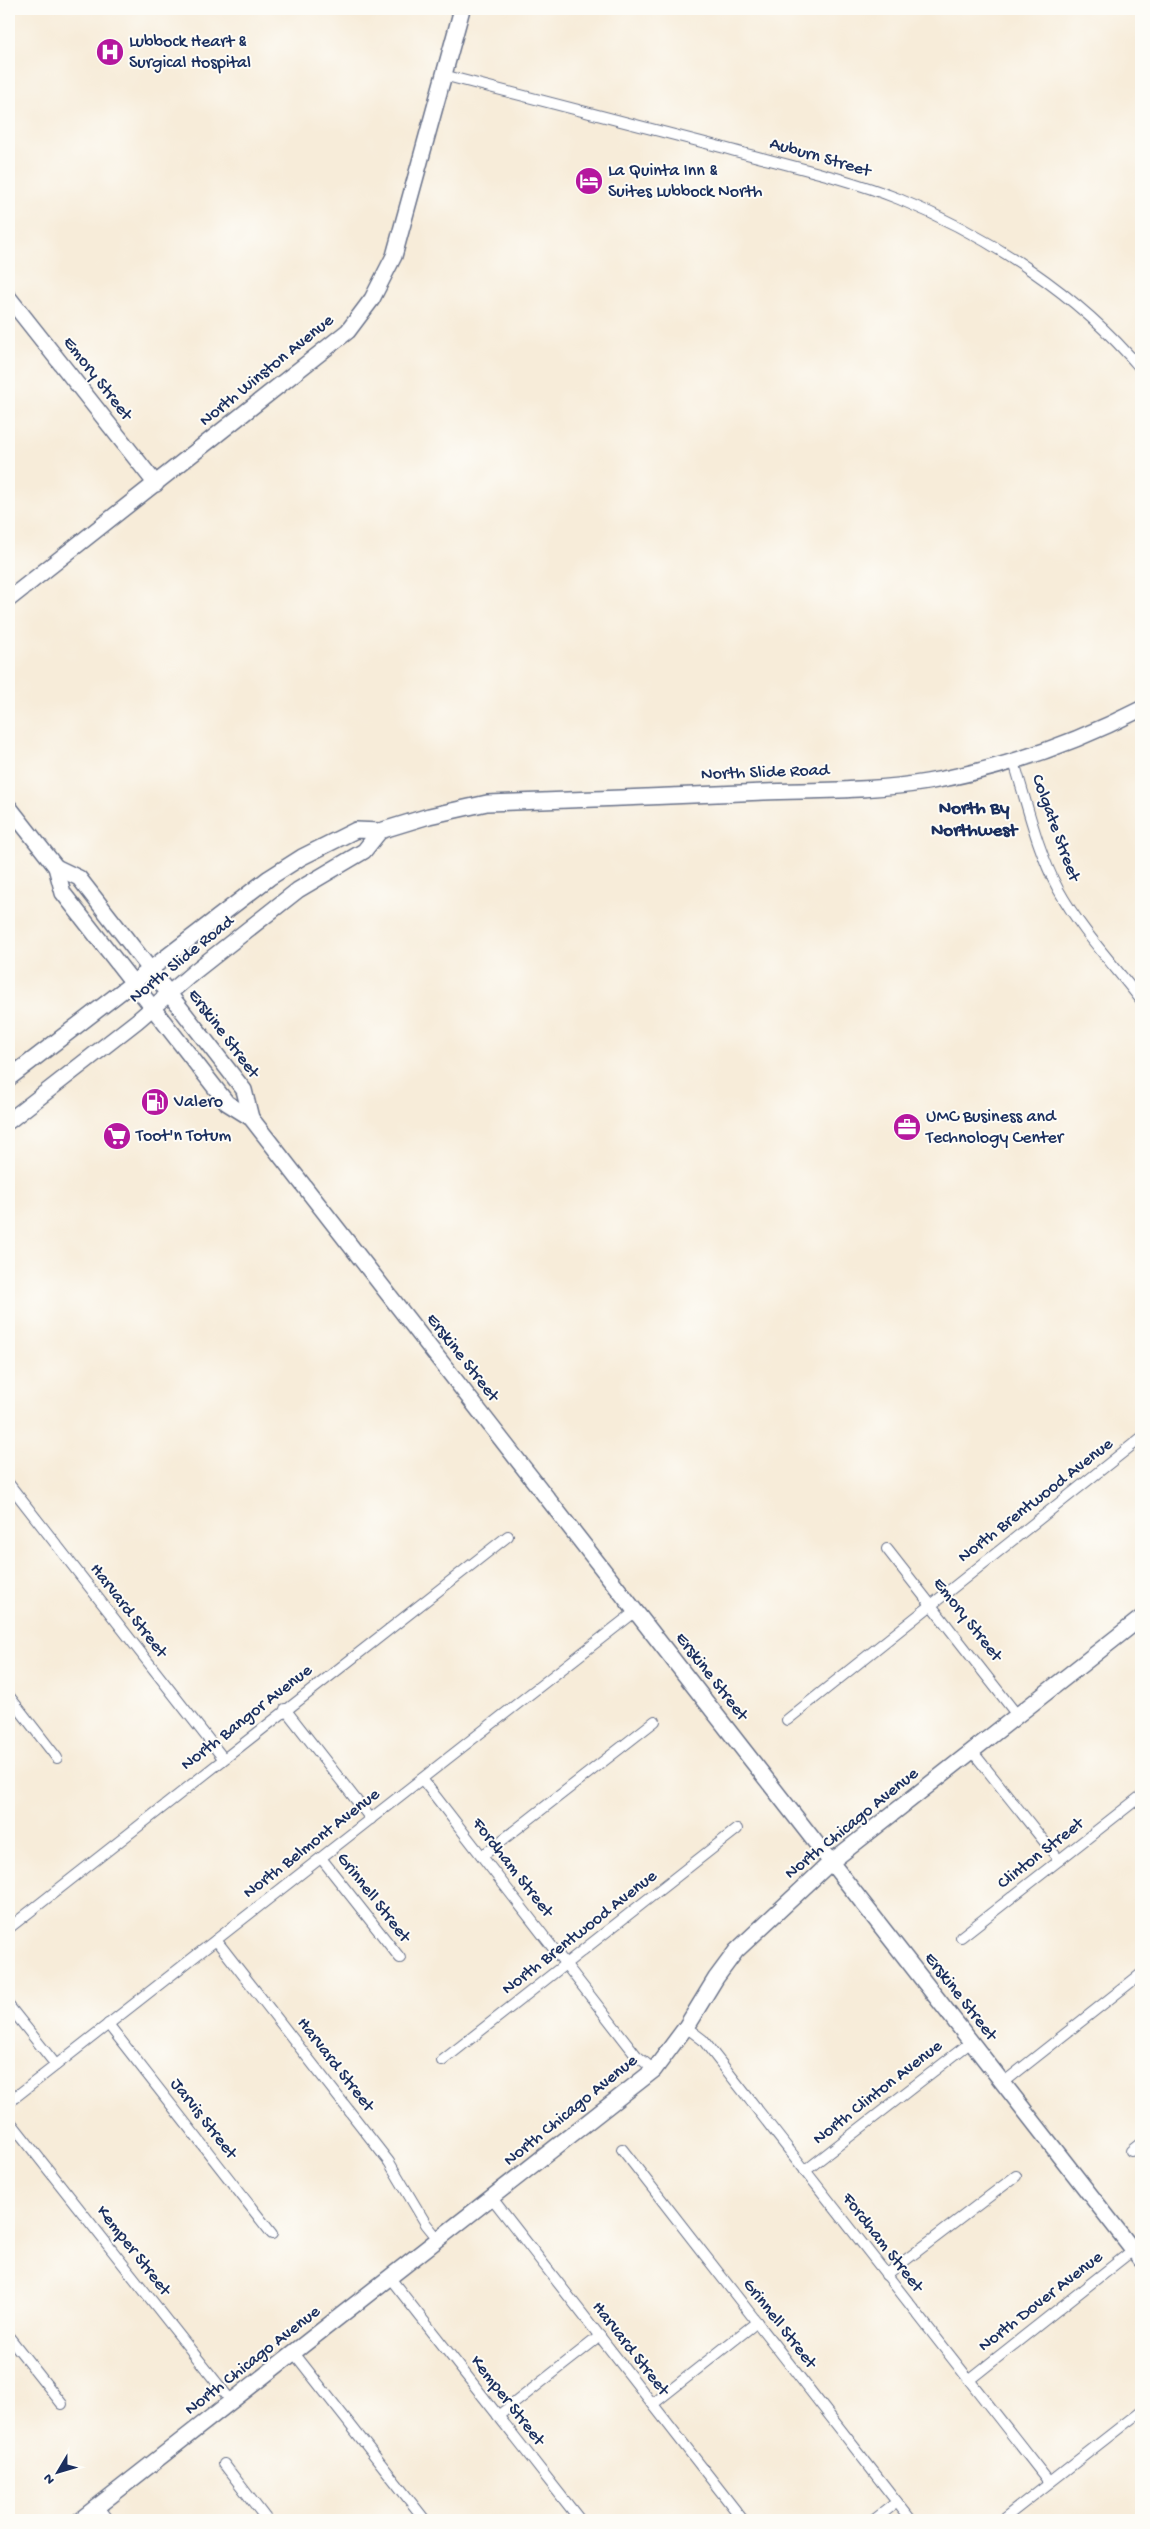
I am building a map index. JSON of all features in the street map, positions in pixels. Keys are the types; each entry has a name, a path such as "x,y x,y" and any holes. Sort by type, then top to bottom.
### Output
{"main road":[{"name":"North Winston Avenue","path":"9,599 348,331 372,299 394,256 462,9"},
{"name":"Emory Street","path":"9,298 156,484"},
{"name":"North Slide Road","path":"9,1078 269,878 302,856 356,830 380,832 429,816 487,803 846,789 925,782 1014,762 1053,749 1106,727 1141,709"},
{"name":"Erskine Street","path":"9,807 56,867 63,893 152,1008 228,1104 251,1118 1137,2255"},
{"name":"North Slide Road","path":"9,1121 298,890 364,851 380,832"},
{"name":"Erskine Street","path":"56,867 80,878 244,1090 251,1118"},
{"name":"North Chicago Avenue","path":"80,2520 654,2070 686,2027 716,1978 736,1951 831,1862 1141,1618"}],"street":[{"name":"Auburn Street","path":"443,75 814,172 898,199 961,228 1030,270 1085,313 1141,369"},
{"name":"Colgate Street","path":"1014,762 1041,847 1058,888 1079,921 1141,1000"},
{"name":"North Brentwood Avenue","path":"787,1720 1141,1438"},
{"name":"Harvard Street","path":"9,1484 223,1758"},
{"name":"North Bangor Avenue","path":"9,1928 285,1709 508,1536"},
{"name":"Emory Street","path":"887,1549 1017,1715"},
{"name":"North Belmont Avenue","path":"9,2102 636,1611"},
{"path":"9,1696 57,1758"},
{"path":"285,1709 371,1819"},
{"path":"482,1856 656,1722"},
{"path":"972,1751 1059,1860"},
{"name":"Fordham Street","path":"422,1779 636,2055 654,2070"},
{"name":"Clinton Street","path":"961,1937 1141,1796"},
{"name":"North Brentwood Avenue","path":"442,2061 737,1829"},
{"name":"Grinnell Street","path":"321,1858 400,1958"},
{"name":"Harvard Street","path":"216,1940 389,2162 422,2217 439,2240"},
{"path":"1003,2083 1141,1974"},
{"path":"9,2006 56,2065"},
{"name":"Jarvis Street","path":"108,2024 272,2234"},
{"name":"Fordham Street","path":"686,2027 703,2040 1049,2482"},
{"name":"North Clinton Avenue","path":"806,2171 971,2042"},
{"name":"Kemper Street","path":"9,2120 232,2402"},
{"path":"1131,2150 1141,2143"},
{"name":"Grinnell Street","path":"622,2149 911,2520"},
{"path":"886,2275 1016,2176"},
{"name":"Harvard Street","path":"492,2198 743,2520"},
{"name":"North Dover Avenue","path":"969,2380 1137,2255"},
{"name":"Kemper Street","path":"390,2278 576,2519"},
{"path":"653,2404 757,2322"},
{"path":"498,2416 600,2336"},
{"path":"9,2337 62,2404"},
{"path":"294,2353 425,2520"},
{"path":"1002,2520 1141,2410"},
{"path":"224,2464 267,2520"},
{"path":"874,2520 897,2502"},
{"path":"98,2506 109,2520"}],"place":[{"name":"Lubbock Heart & Surgical Hospital","path":"110,52"},
{"name":"La Quinta Inn & Suites Lubbock North","path":"589,181"},
{"name":"Valero","path":"155,1102"},
{"name":"UMC Business and Technology Center","path":"907,1127"},
{"name":"Toot'n Totum","path":"117,1136"}],"district":[{"name":"North By Northwest","path":"974,820"}]}
